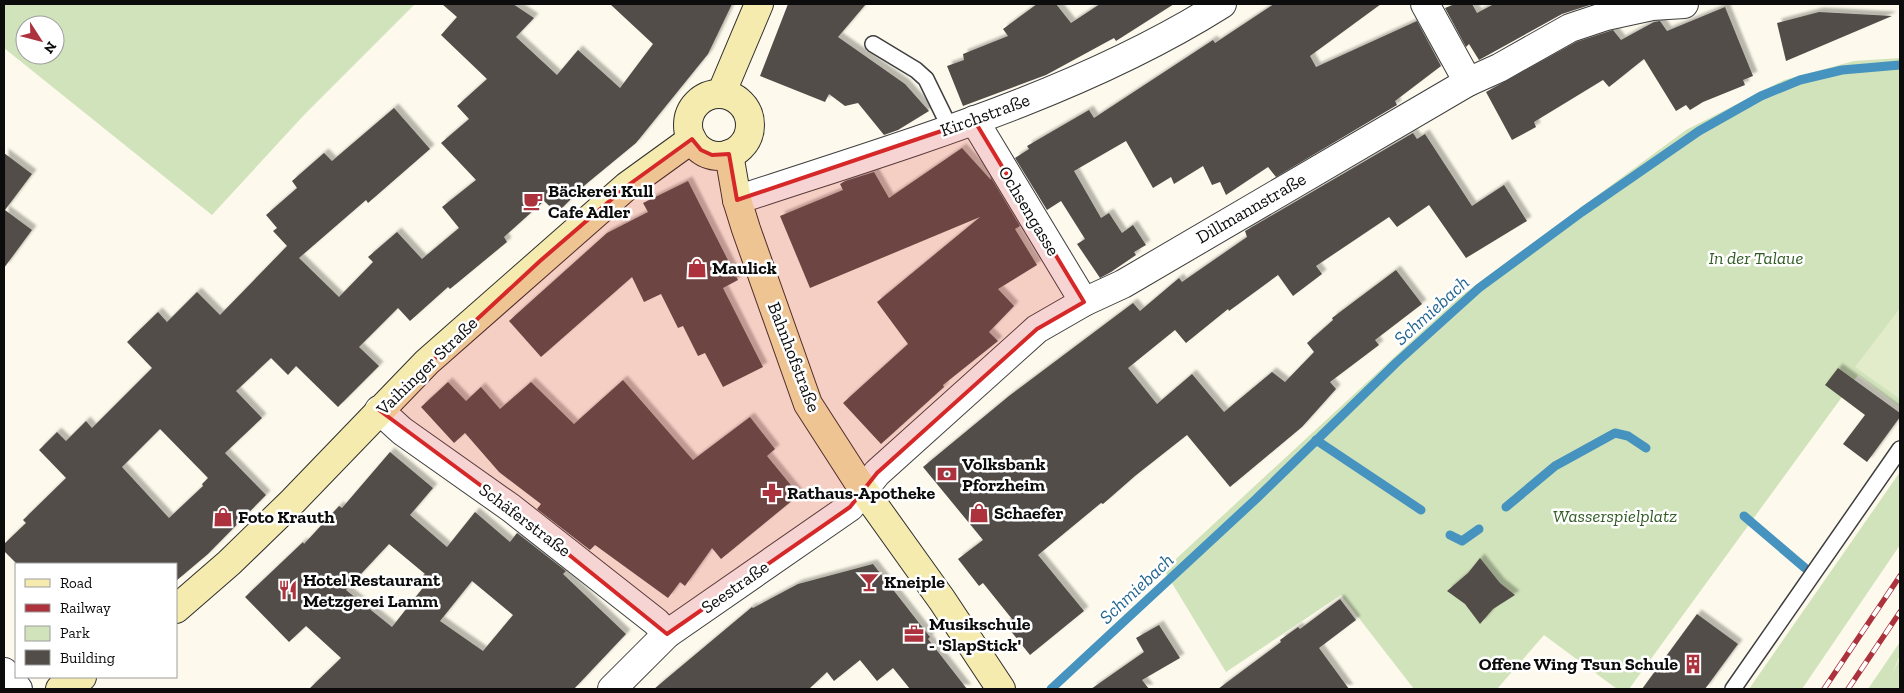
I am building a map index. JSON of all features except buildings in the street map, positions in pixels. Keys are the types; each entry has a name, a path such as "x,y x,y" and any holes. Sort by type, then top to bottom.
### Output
{"street":[{"path":"721,94 759,4"},
{"name":"Kirchstraße","path":"737,200 962,124 1036,96 1167,36 1222,4"},
{"name":"Dillmannstraße","path":"864,491 877,473 1037,329 1084,302 1122,284 1468,82 1499,68 1570,28 1606,16 1652,6 1684,4"},
{"path":"1429,5 1468,82"},
{"path":"714,94 721,94 737,99 746,108 750,120 750,132 745,143 736,151 728,154 712,155 701,150 692,139 688,130 689,118 694,107 703,98 714,94"},
{"name":"Ochsengasse","path":"962,124 1084,302"},
{"name":"Vaihinger Straße","path":"178,607 230,563 427,362 627,186 692,139"},
{"name":"Bahnhofstraße","path":"728,154 737,200 808,404 864,491 942,600 1001,689"},
{"name":"Schäferstraße","path":"379,410 402,430 512,508 656,622 667,634"},
{"name":"Seestraße","path":"612,689 667,634 850,506 864,491"},
{"path":"4,672 18,689"},
{"path":"60,689 80,678"}],"lane":[{"name":"Ochsengasse","path":"873,44 916,70 926,79 962,124"},
{"path":"1733,689 1900,449"}],"highlighted area":[{"path":"974,120 1084,302 1037,329 877,473 850,507 667,634 511,508 379,410 540,261 627,186 692,139 701,150 712,155 729,154 737,200"}],"green space":[{"path":"4,4 415,4 304,115 212,215 25,65 65,65 65,15 15,15 15,57 4,48"},
{"name":"In der Talaue","path":"1900,58 1900,407 1858,375 1629,689 1617,689 1544,635 1497,689 1414,689 1341,595 1226,672 1164,570 1457,299 1686,130 1784,80 1854,61"},
{"path":"1900,308 1900,399 1855,367"},
{"path":"1900,472 1900,545 1802,689 1749,689"},
{"path":"1900,642 1900,656 1891,676 1900,658 1900,689 1868,689"}],"waterway":[{"name":"Schmiebach","path":"1051,689 1256,499 1397,362 1479,288 1582,212 1699,131 1761,96 1800,80 1842,70 1900,65"},
{"path":"1506,507 1555,466 1615,433 1628,436 1646,448"},
{"path":"1316,440 1421,510"},
{"path":"1744,516 1805,568"},
{"path":"1450,535 1462,541 1479,529"}],"railway":[{"path":"1824,689 1900,576"},
{"path":"1848,689 1900,612"}],"place":[{"name":"Bäckerei Kull Cafe Adler","path":"533,201"},
{"name":"Maulick","path":"697,268"},
{"name":"Volksbank Pforzheim","path":"947,474"},
{"name":"Rathaus-Apotheke","path":"772,493"},
{"name":"Schaefer","path":"979,513"},
{"name":"Foto Krauth","path":"223,517"},
{"name":"Kneiple","path":"869,582"},
{"name":"Hotel Restaurant Metzgerei Lamm","path":"288,590"},
{"name":"Musikschule - 'SlapStick'","path":"914,634"},
{"name":"Offene Wing Tsun Schule","path":"1693,664"}],"park label":[{"name":"Wasserspielplatz","path":"1615,516"}]}
